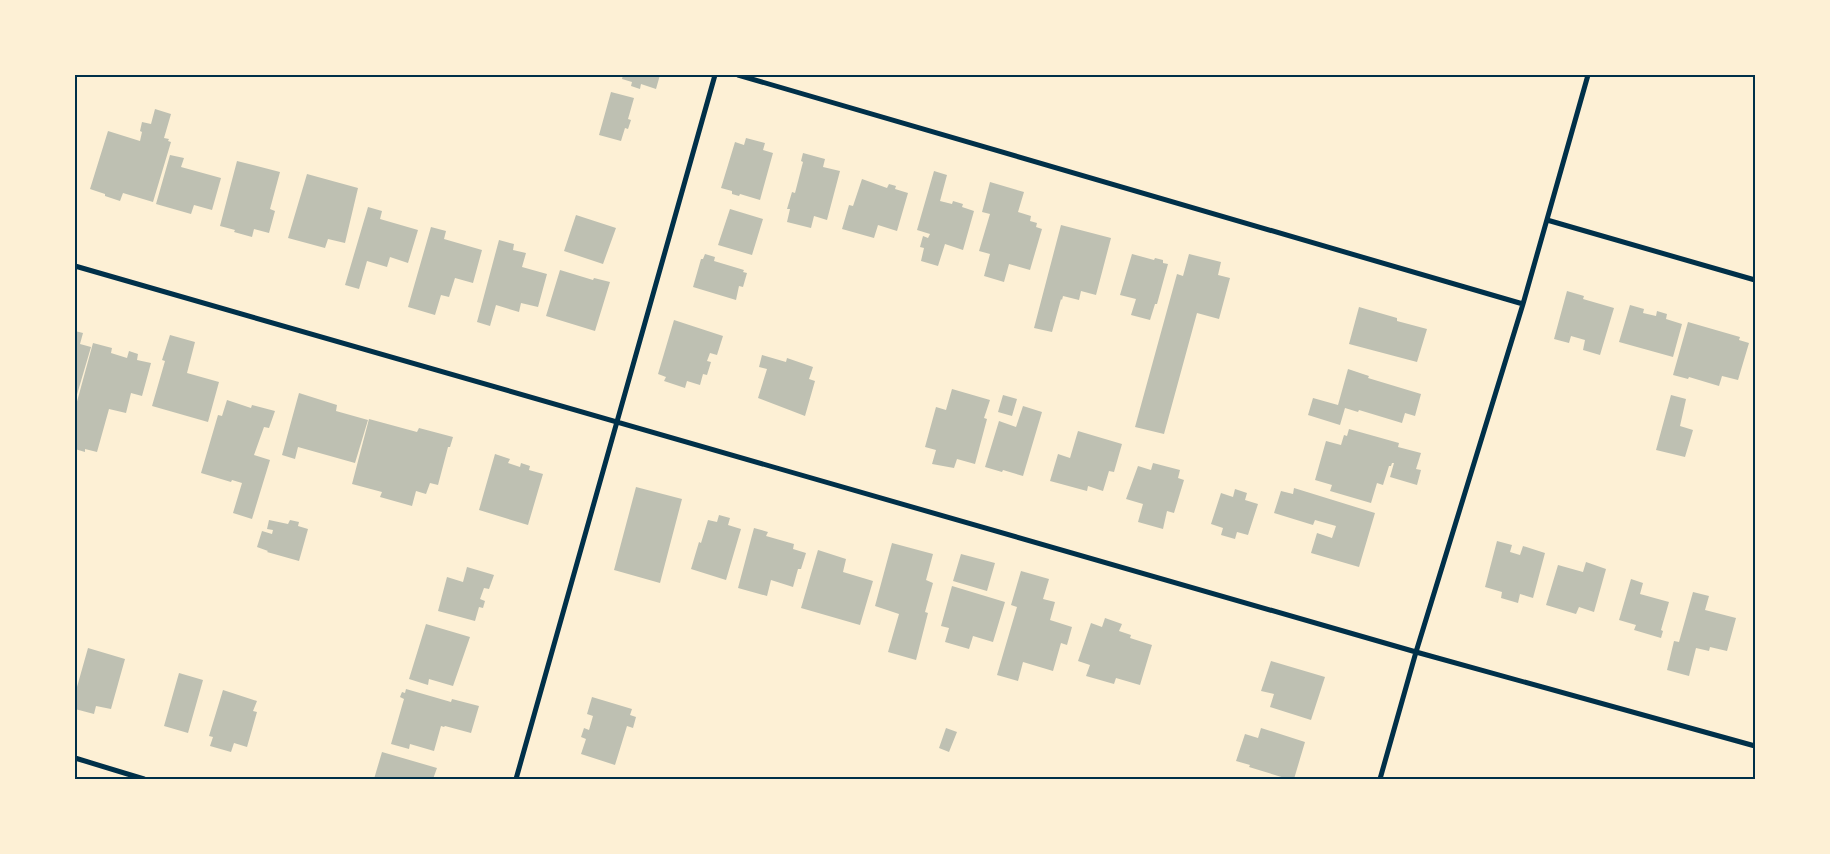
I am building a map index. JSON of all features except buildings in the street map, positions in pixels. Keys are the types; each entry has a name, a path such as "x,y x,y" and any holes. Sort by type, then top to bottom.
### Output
{"street":[{"path":"516,779 716,75"},
{"path":"738,75 1523,304"},
{"path":"1380,779 1416,652 1523,304 1588,75"},
{"path":"1547,220 1755,280"},
{"path":"75,266 1416,652 1755,746"},
{"path":"75,758 144,779"}]}
